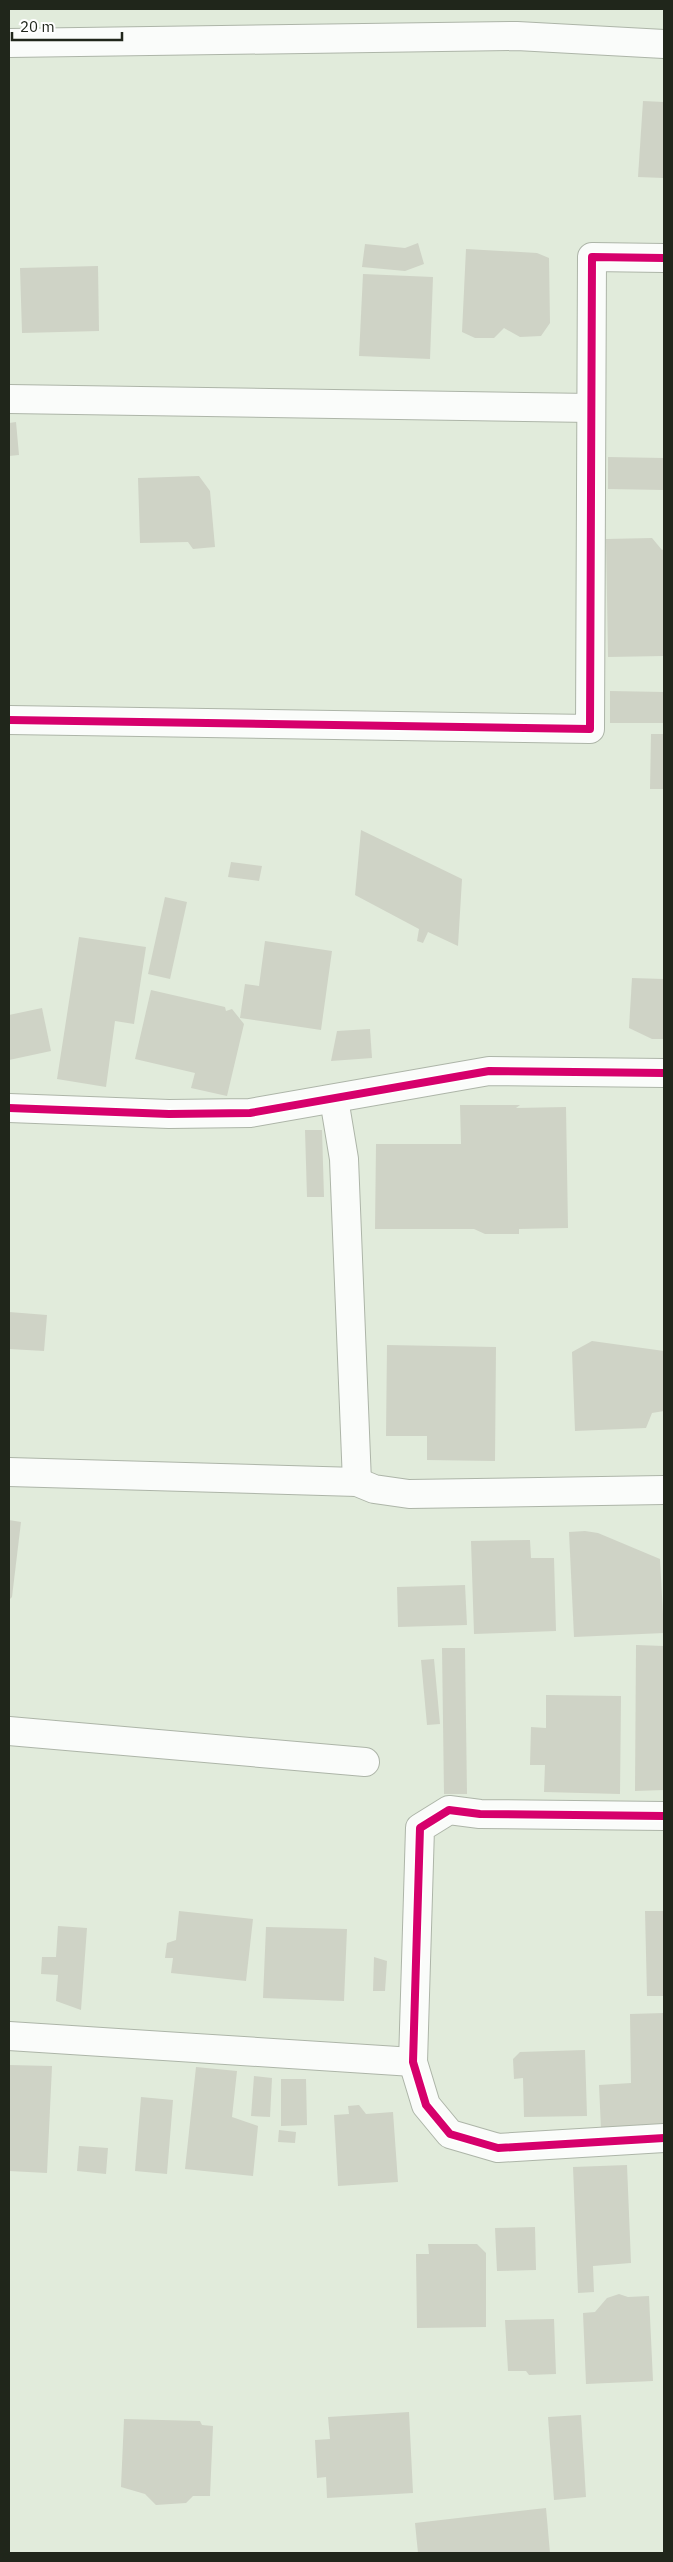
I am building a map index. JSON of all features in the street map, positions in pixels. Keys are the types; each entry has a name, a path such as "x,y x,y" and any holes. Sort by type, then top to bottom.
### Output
{"street":[{"path":"9,43 517,36 664,44"},
{"path":"9,720 590,729 592,257 664,258"},
{"path":"9,399 591,408"},
{"path":"9,1108 169,1114 250,1113 489,1071 664,1072"},
{"path":"334,1098 344,1159 357,1482"},
{"path":"9,1472 357,1482 374,1489 409,1494 664,1490"},
{"path":"9,1731 365,1762"},
{"path":"664,1816 480,1814 449,1810 420,1828 413,2062 426,2105 450,2134 498,2148 664,2138"},
{"path":"9,2036 413,2062"}],"building":[{"path":"643,101 664,102 664,178 638,177"},
{"path":"418,243 424,264 405,271 362,267 365,244 405,248"},
{"path":"466,249 537,253 549,258 550,323 541,336 520,337 504,328 494,338 475,338 462,332"},
{"path":"98,266 99,331 22,333 20,268"},
{"path":"363,274 433,277 430,359 359,356"},
{"path":"16,422 19,455 9,456 9,423"},
{"path":"608,457 664,458 664,490 608,489"},
{"path":"199,476 210,491 215,547 193,549 188,542 140,543 138,478"},
{"path":"652,538 662,550 664,549 664,656 608,657 606,539"},
{"path":"610,691 664,692 664,723 610,723"},
{"path":"651,734 664,734 664,789 650,789"},
{"path":"361,830 462,879 458,946 428,932 423,943 417,941 419,929 355,895"},
{"path":"231,862 262,866 259,881 228,877"},
{"path":"165,897 187,902 170,979 148,974"},
{"path":"79,937 146,947 134,1024 115,1021 106,1087 57,1079"},
{"path":"265,941 332,951 321,1030 240,1018 245,984 259,986"},
{"path":"632,978 664,979 664,1039 652,1039 629,1028"},
{"path":"151,990 225,1007 226,1011 232,1009 244,1024 227,1096 191,1088 195,1073 135,1059"},
{"path":"42,1008 51,1051 9,1060 9,1015"},
{"path":"370,1029 372,1058 331,1061 337,1031"},
{"path":"460,1105 520,1105 516,1108 566,1107 568,1228 519,1229 519,1234 485,1234 474,1229 375,1229 376,1144 461,1144"},
{"path":"305,1130 322,1130 324,1197 307,1197"},
{"path":"9,1312 47,1315 44,1351 9,1349"},
{"path":"592,1341 664,1351 664,1411 652,1413 646,1428 575,1431 572,1352"},
{"path":"387,1345 496,1347 495,1461 427,1460 427,1436 386,1436"},
{"path":"9,1520 21,1522 12,1597 9,1600"},
{"path":"585,1531 598,1533 660,1559 664,1633 574,1637 569,1532"},
{"path":"530,1540 531,1558 554,1558 556,1631 474,1634 471,1541"},
{"path":"465,1585 467,1625 398,1627 397,1587"},
{"path":"636,1645 664,1646 664,1790 635,1791"},
{"path":"442,1648 465,1648 467,1794 444,1794"},
{"path":"434,1659 440,1724 427,1725 421,1660"},
{"path":"546,1695 621,1696 620,1794 544,1792 545,1765 530,1765 531,1727 546,1728"},
{"path":"179,1911 253,1919 246,1981 171,1973 173,1958 165,1958 167,1943 176,1940"},
{"path":"645,1911 664,1911 664,1996 647,1996"},
{"path":"58,1926 87,1928 81,2010 56,2001 58,1975 41,1974 42,1957 56,1957"},
{"path":"266,1927 347,1929 344,2001 263,1998"},
{"path":"374,1957 387,1961 385,1991 373,1991"},
{"path":"664,2013 664,2127 601,2129 599,2085 631,2083 630,2014"},
{"path":"585,2050 587,2116 524,2117 523,2078 514,2079 513,2059 520,2052"},
{"path":"9,2065 52,2066 47,2173 9,2171"},
{"path":"196,2067 237,2071 232,2117 258,2126 253,2176 185,2169"},
{"path":"254,2076 272,2078 270,2117 251,2116"},
{"path":"281,2079 306,2079 307,2125 281,2126"},
{"path":"141,2097 173,2100 167,2174 135,2171"},
{"path":"359,2105 366,2114 393,2112 398,2182 338,2186 334,2115 349,2114 348,2106"},
{"path":"279,2130 296,2132 295,2143 278,2142"},
{"path":"79,2146 108,2148 106,2174 77,2171"},
{"path":"627,2165 631,2263 593,2266 594,2292 578,2293 573,2167"},
{"path":"535,2227 536,2270 497,2271 495,2228"},
{"path":"428,2244 477,2244 486,2253 486,2327 417,2328 416,2254 429,2254"},
{"path":"619,2294 628,2297 649,2296 653,2381 586,2384 583,2313 595,2312 607,2298"},
{"path":"554,2319 556,2374 529,2375 526,2371 508,2371 505,2320"},
{"path":"409,2412 413,2493 327,2498 326,2477 317,2478 315,2440 330,2439 328,2417"},
{"path":"581,2415 586,2497 554,2500 548,2417"},
{"path":"124,2419 200,2421 202,2425 213,2426 210,2496 193,2496 186,2503 156,2505 145,2494 121,2487"},
{"path":"546,2508 550,2553 418,2553 415,2523"}],"cycle path":[{"path":"9,720 590,729 592,257 664,258"},
{"path":"9,1108 169,1114 250,1113 489,1071 664,1073"},
{"path":"664,1816 480,1814 449,1810 420,1828 413,2062 426,2105 450,2134 498,2148 664,2138"}]}
